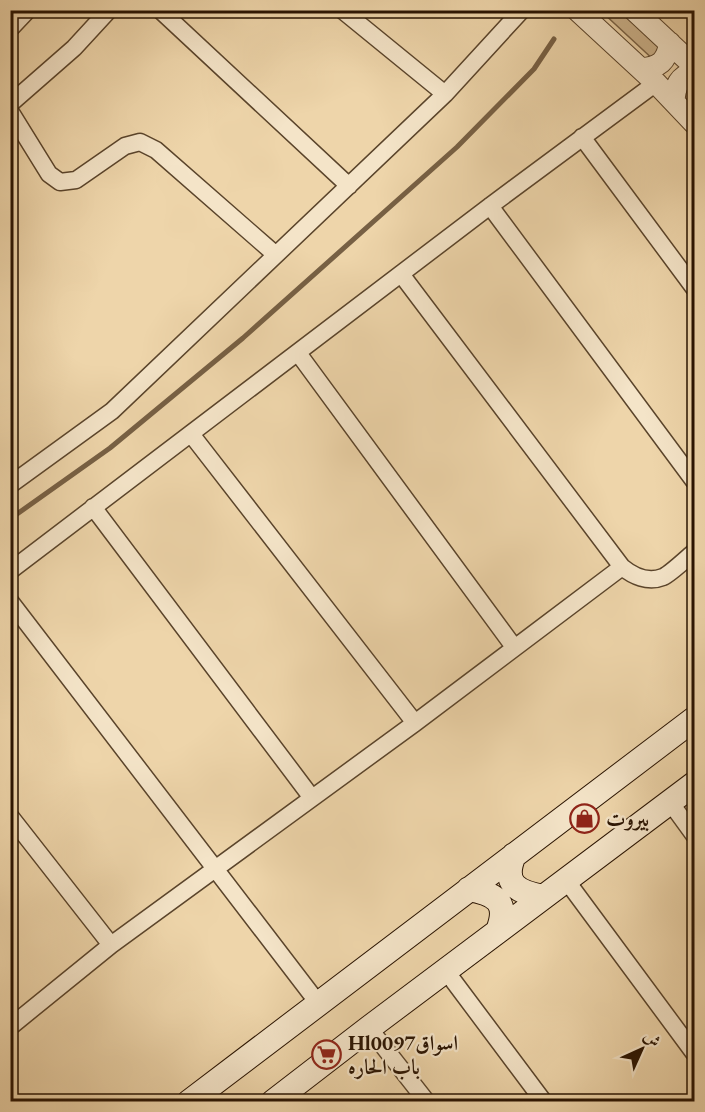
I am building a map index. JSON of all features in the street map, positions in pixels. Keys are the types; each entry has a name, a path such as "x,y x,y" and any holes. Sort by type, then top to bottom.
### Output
{"main road":[{"path":"189,1101 694,719"},
{"path":"273,1101 694,784"},
{"path":"514,855 509,867 514,886 524,893 543,897"},
{"path":"469,890 488,893 498,900 503,912 498,931"}],"street":[{"path":"10,29 28,10"},
{"path":"10,104 74,48 109,10"},
{"path":"160,10 348,186"},
{"path":"342,10 445,94"},
{"path":"10,485 112,411 445,94 522,10"},
{"path":"576,10 649,76 694,123"},
{"path":"634,10 694,66"},
{"path":"10,571 582,137 649,76 651,68 661,63 668,53 670,43"},
{"path":"674,101 675,90 681,79 694,72"},
{"path":"10,111 49,174 60,182 76,180 125,146 140,142 156,150 276,255"},
{"path":"582,137 694,288"},
{"path":"490,206 694,481"},
{"path":"401,274 622,567 632,575 648,579 663,577 694,552"},
{"path":"298,353 514,647"},
{"path":"191,434 415,723"},
{"path":"93,507 312,798"},
{"path":"10,1027 111,945 415,723 622,567"},
{"path":"10,601 318,1003"},
{"path":"670,802 694,835"},
{"path":"10,816 111,945"},
{"path":"566,880 694,1053"},
{"path":"446,971 544,1101"},
{"path":"369,1028 427,1101"}],"shaded area":[{"path":"601,11 621,11 666,52 656,62"}],"waterway":[{"path":"10,519 110,448 243,338 457,147 534,69 554,39"}],"place":[{"name":"بيروت","path":"585,818"},
{"name":"Hl0097اسواق باب الحاره","path":"327,1054"}]}
